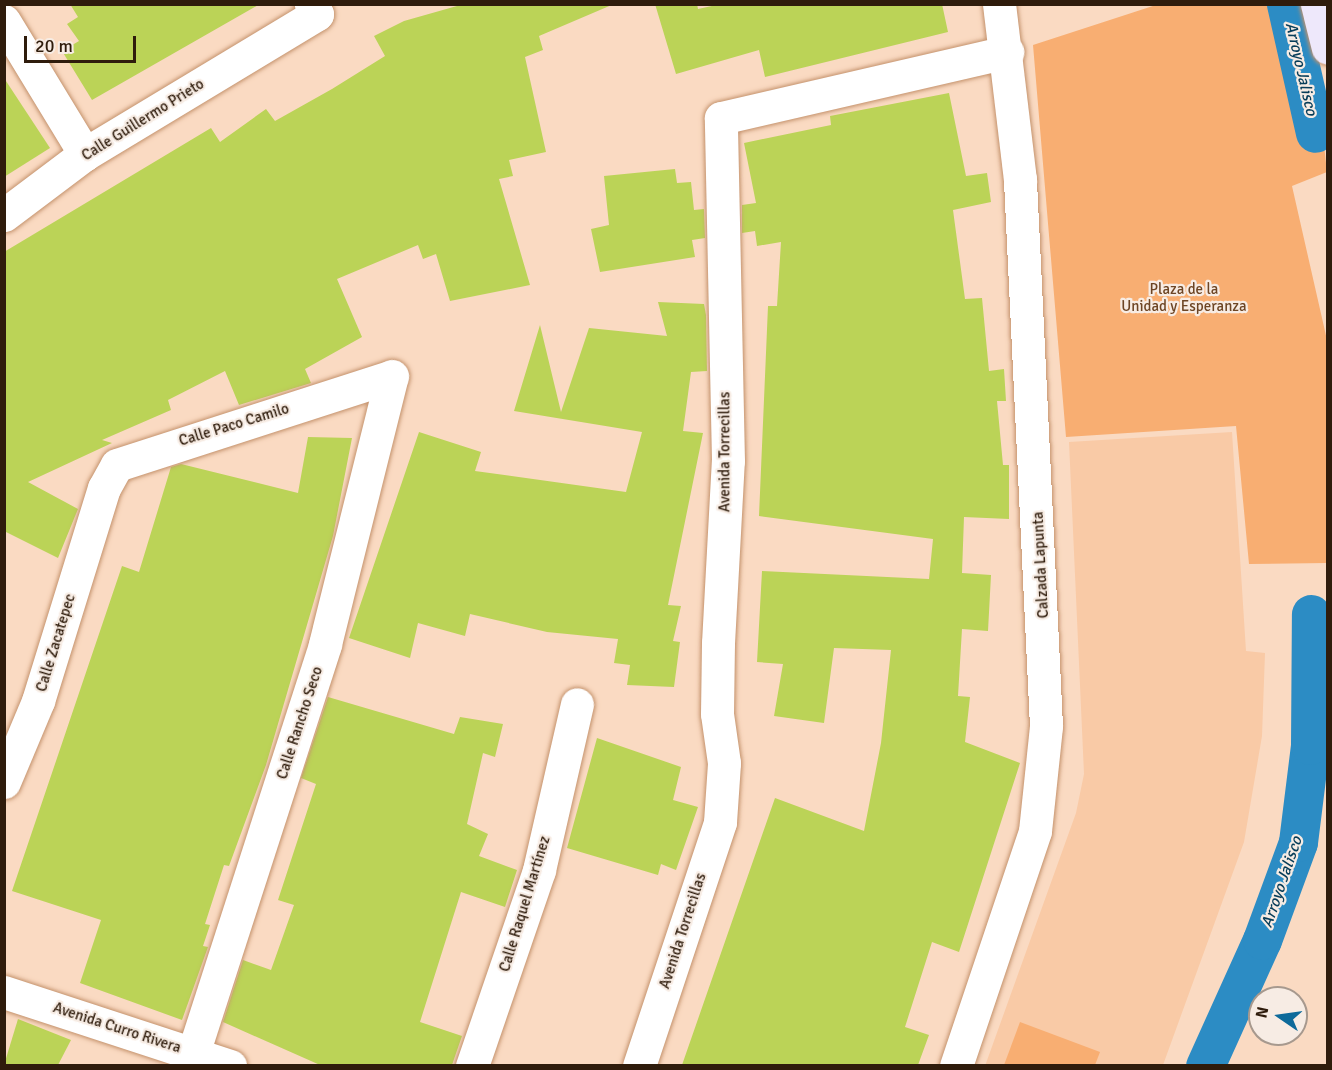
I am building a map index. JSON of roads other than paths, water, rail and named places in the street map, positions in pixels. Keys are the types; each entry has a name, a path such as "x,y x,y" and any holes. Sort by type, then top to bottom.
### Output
{"main road":[{"path":"1317,4 1328,48"}],"street":[{"name":"Calzada Lapunta","path":"956,1065 1035,831 1046,726 1020,180 1007,52 999,4"},
{"name":"Calle Guillermo Prieto","path":"4,215 85,154 314,9"},
{"path":"4,21 85,154"},
{"name":"Avenida Torrecillas","path":"639,1065 720,822 724,763 717,714 718,643 728,461 721,118 1007,52"},
{"name":"Calle Paco Camilo","path":"100,502 111,471 126,459 392,376"},
{"name":"Calle Rancho Seco","path":"191,1059 325,644 392,376"},
{"name":"Calle Zacatepec","path":"4,782 38,701 100,502"},
{"name":"Calle Raquel Martínez","path":"472,1065 539,870 577,704"},
{"name":"Avenida Curro Rivera","path":"4,992 191,1059 230,1065"}],"waterway":[{"name":"Arroyo Jalisco","path":"1286,4 1315,133"},
{"name":"Arroyo Jalisco","path":"1205,1066 1262,940 1298,842 1310,745 1311,614"}],"park label":[{"name":"Plaza de la Unidad y Esperanza","path":"1184,298"}]}
